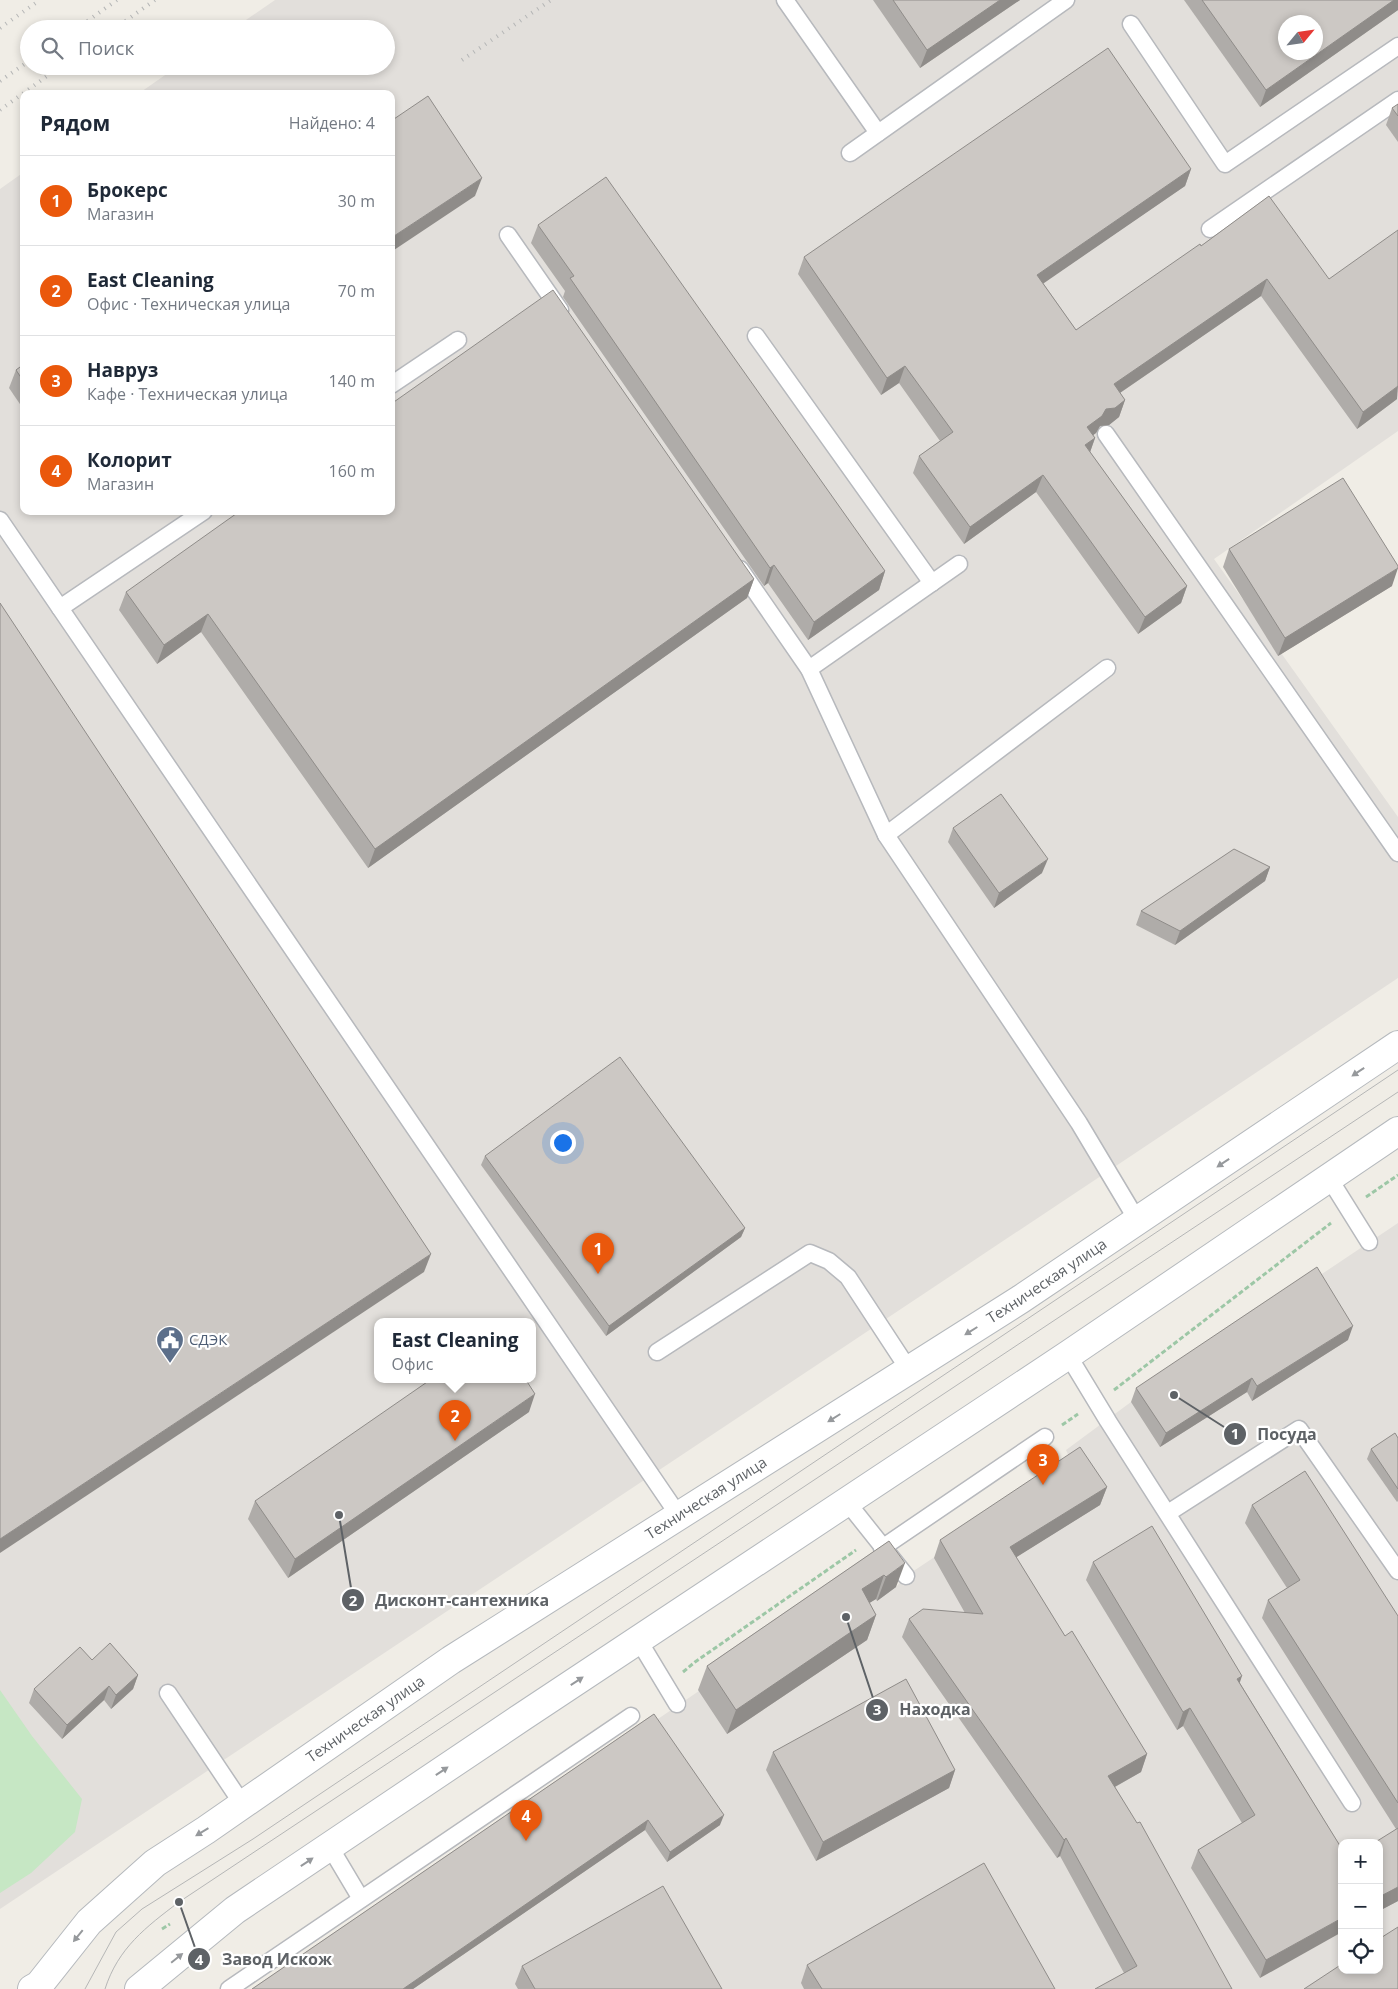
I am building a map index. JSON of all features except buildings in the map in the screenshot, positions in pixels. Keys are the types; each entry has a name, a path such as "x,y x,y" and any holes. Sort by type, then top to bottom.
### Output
{"main road":[{"name":"Техническая улица","path":"39,1988 89,1922 155,1863 243,1805 451,1660 1021,1299 1398,1045"},
{"path":"139,1989 235,1910 1068,1355 1398,1131"}],"lane":[{"path":"785,0 878,134"},
{"path":"850,153 1066,0"},
{"path":"1132,24 1225,164 1398,46"},
{"path":"1210,229 1398,100"},
{"path":"508,234 570,325"},
{"path":"756,336 932,583"},
{"path":"395,381 458,340"},
{"path":"1106,434 1398,853"},
{"path":"60,608 198,515"},
{"path":"0,520 679,1516"},
{"path":"730,554 809,669 886,835 1079,1123 1137,1220"},
{"path":"809,669 958,564"},
{"path":"886,835 1107,668"},
{"path":"1329,1178 1369,1242"},
{"path":"657,1352 810,1253 829,1261 848,1277 910,1370"},
{"path":"1068,1355 1352,1804"},
{"path":"1168,1513 1299,1429 1398,1571"},
{"path":"882,1548 1045,1437"},
{"path":"847,1502 906,1576"},
{"path":"639,1641 677,1704"},
{"path":"168,1692 243,1805"},
{"path":"229,1989 632,1716"},
{"path":"330,1847 361,1899"}],"shaded area":[{"path":"275,0 1398,0 1398,431 1214,559 1398,817 1398,978 0,1909 0,189 20,175 20,515 395,515 395,90 144,90 165,75 395,75 395,20 246,20"},
{"path":"1398,1223 1398,1989 263,1989 854,1585 896,1587 906,1576 1073,1465 1066,1450 1131,1402"}],"green space":[{"path":"0,1690 32,1736 82,1799 75,1832 31,1873 0,1893"}],"tram line":[{"path":"85,1989 116,1932 142,1909 253,1839 1398,1070"},
{"path":"105,1989 117,1962 125,1950 155,1920 179,1902 1398,1092"}],"railway":[{"path":"0,28 40,0"},
{"path":"89,20 117,0"},
{"path":"127,20 155,0"},
{"path":"462,60 551,0"},
{"path":"0,81 20,67"},
{"path":"28,90 49,75"},
{"path":"0,110 20,96"}],"place":[{"name":"Брокерс","path":"598,1274"},
{"name":"СДЭК","path":"170,1364"},
{"name":"Посуда","path":"1174,1395"},
{"name":"East Cleaning","path":"455,1441"},
{"name":"Навруз","path":"1043,1485"},
{"name":"Дисконт-сантехника","path":"339,1515"},
{"name":"Находка","path":"846,1617"},
{"name":"Колорит","path":"526,1841"},
{"name":"Завод Искож","path":"179,1902"}]}
